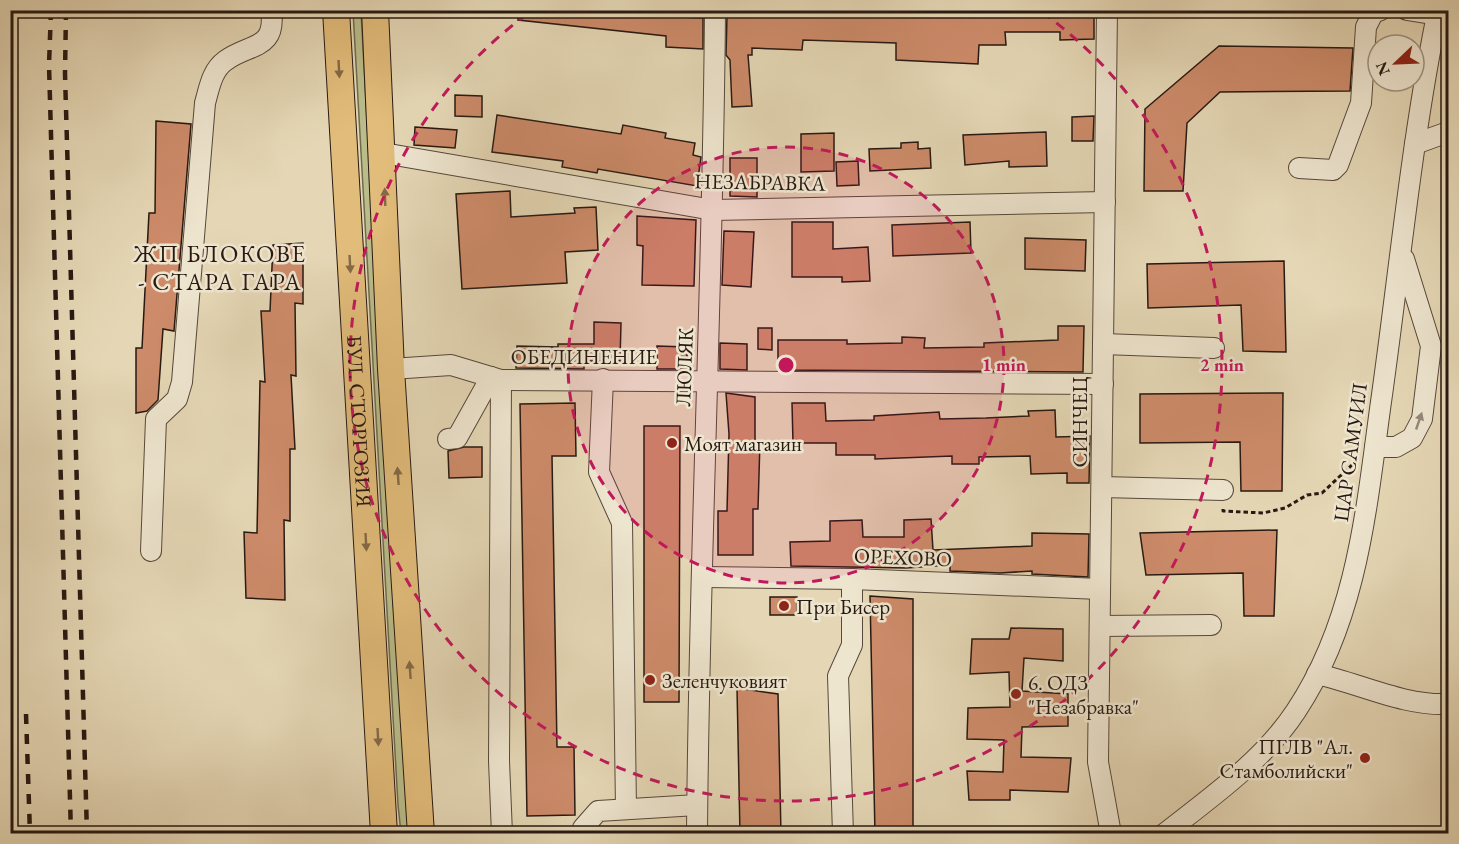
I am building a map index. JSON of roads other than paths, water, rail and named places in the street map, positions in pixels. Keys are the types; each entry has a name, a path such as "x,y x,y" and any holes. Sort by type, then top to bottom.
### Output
{"main road":[{"name":"БУЛ. СТОРГОЗИЯ","path":"336,10 384,834"},
{"name":"БУЛ. СТОРГОЗИЯ","path":"375,10 391,369 421,834"}],"street":[{"path":"151,551 156,419 177,399 182,382 205,103 215,70 225,60 262,44 270,33 271,10"},
{"name":"ЛЮЛЯК","path":"697,834 713,210 715,10"},
{"name":"СИНЧЕЦ","path":"1107,10 1098,762 1111,834"},
{"path":"1299,168 1333,171 1338,165 1361,103 1366,27 1373,13 1381,10"},
{"path":"1407,10 1438,13"},
{"name":"ЦАР САМУИЛ","path":"1164,834 1261,751 1296,712 1317,674 1338,627 1354,575 1374,456 1415,144 1438,13"},
{"path":"1415,144 1449,132"},
{"name":"НЕЗАБРАВКА","path":"383,153 713,210 1105,202"},
{"path":"1374,456 1412,438 1422,419 1431,346 1402,254"},
{"path":"1103,344 1214,348"},
{"name":"ОБЕДИНЕНИЕ","path":"391,369 451,365 496,379 1103,384"},
{"path":"448,439 457,438 496,379"},
{"path":"496,379 499,761 502,834"},
{"path":"603,380 599,472 622,523 626,809"},
{"path":"1102,487 1223,490"},
{"name":"ОРЕХОВО","path":"703,578 852,579 1100,589"},
{"path":"843,834 838,676 852,645 852,579"},
{"path":"1100,626 1211,625"},
{"path":"1317,674 1351,681 1424,705 1449,704"},
{"path":"583,834 583,828 598,811 697,805"}],"railway":[{"path":"51,10 49,65 71,834"},
{"path":"66,10 65,74 87,834"},
{"path":"26,714 30,834"}],"place":[{"name":"Моят магазин","path":"672,443"},
{"name":"При Бисер","path":"784,606"},
{"name":"Зеленчуковият","path":"650,680"},
{"name":"6. ОДЗ \"Незабравка\"","path":"1016,694"},
{"name":"ПГЛВ \"Ал. Стамболийски\"","path":"1365,758"}],"district":[{"name":"ЖП БЛОКОВЕ - СТАРА ГАРА","path":"220,267"}]}
